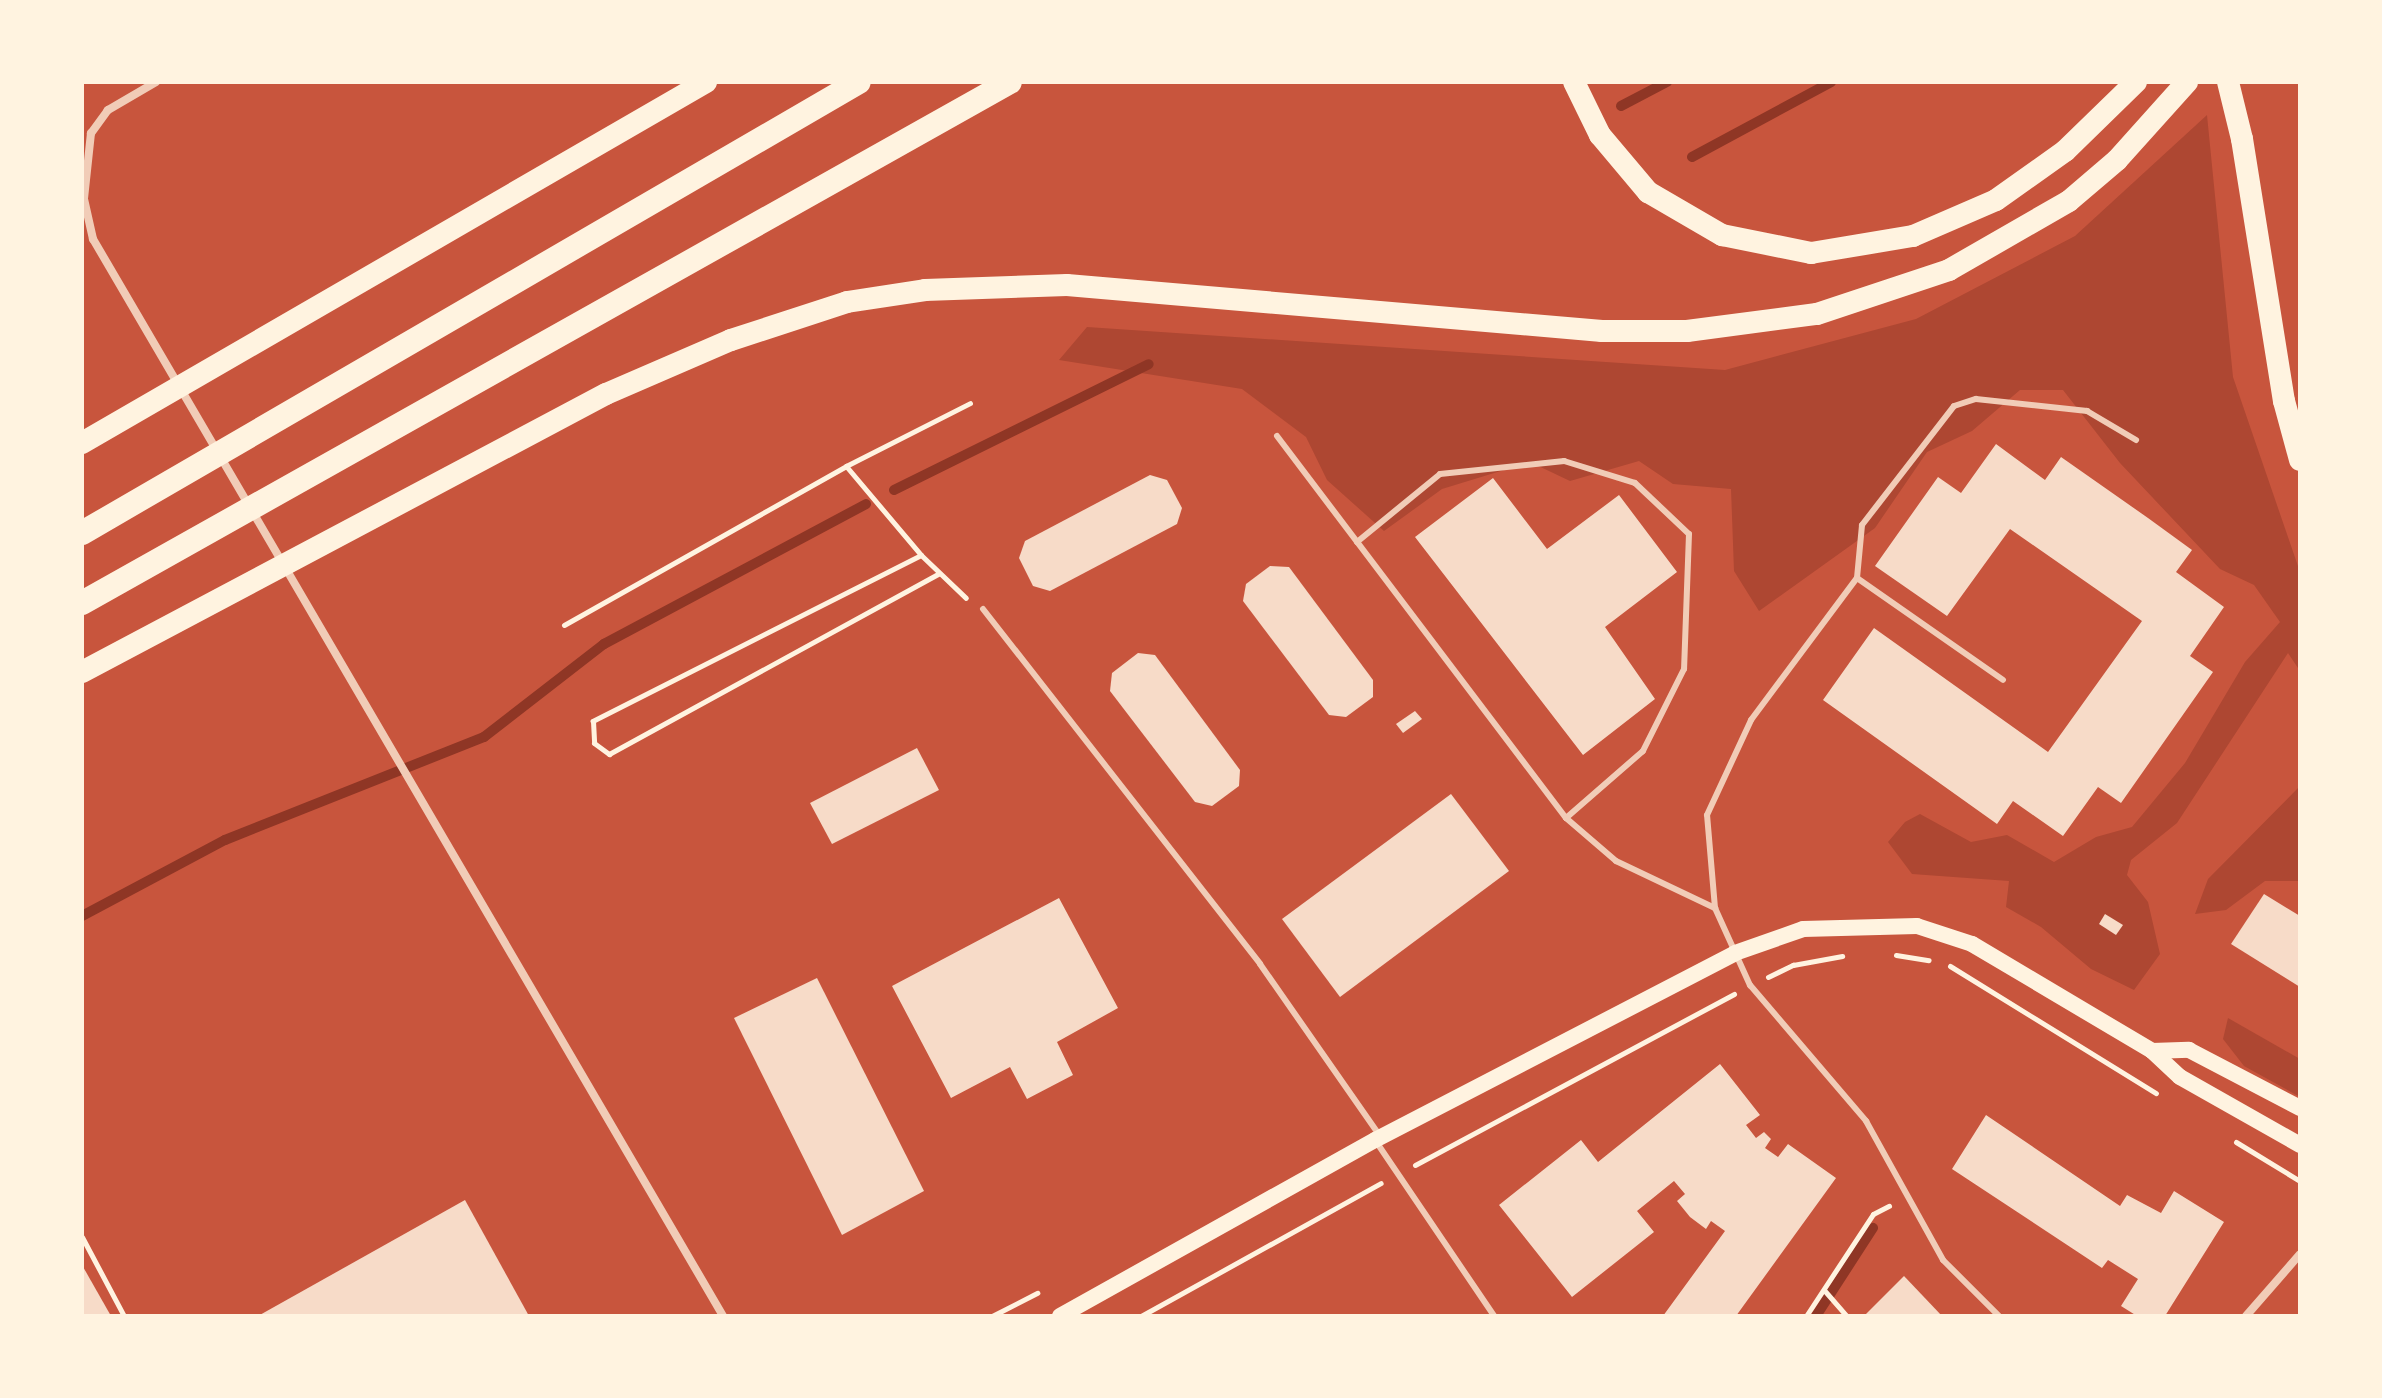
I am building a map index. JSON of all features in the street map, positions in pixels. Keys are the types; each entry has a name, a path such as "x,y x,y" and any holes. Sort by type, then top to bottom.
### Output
{"highway":[{"path":"82,443 706,82"},
{"path":"82,533 859,82"},
{"path":"82,603 1010,82"},
{"path":"1574,82 1600,135 1658,199 1722,235 1811,253 1913,236 1996,200 2065,151 2136,82"},
{"path":"82,672 606,394 717,345 847,302 925,290 1067,285 1602,331 1687,331 1802,317 1886,295 1949,270 2012,236 2069,201 2117,160 2187,82"},
{"path":"2228,82 2242,139 2284,401 2300,460"}],"main road":[{"path":"1060,1316 1378,1139 1735,953 1803,929 1917,926 1972,944 2152,1051 2180,1077 2300,1145"},
{"path":"2152,1051 2189,1050 2300,1108"}],"street":[{"path":"156,82 108,110 91,133 85,160 84,199 93,239 723,1316"},
{"path":"2246,1316 2300,1254"}],"lane":[{"path":"1999,1316 1943,1260 1912,1195 1866,1121 1750,985 1715,908 1707,815 1751,720 1857,578 1862,525 1954,406 1976,399 2087,411 2136,440"},
{"path":"1277,436 1566,818 1616,861 1715,908"},
{"path":"1357,542 1440,474 1564,461 1635,483 1689,534 1684,669 1643,751 1566,818"},
{"path":"1857,578 2003,680"},
{"path":"983,609 1260,964 1494,1316"}],"path":[{"path":"564,625 846,466 970,403"},
{"path":"846,466 921,555 983,609"},
{"path":"921,555 593,721 594,743 609,754 939,573"},
{"path":"1884,953 1943,962 2159,1094"},
{"path":"1141,1316 1399,1173 1750,985 1793,965 1854,954"},
{"path":"2223,1134 2300,1181"},
{"path":"1806,1316 1873,1214 1912,1195"},
{"path":"82,1237 124,1316"},
{"path":"1824,1290 1847,1316"},
{"path":"992,1316 1037,1293"}],"shaded area":[{"path":"2207,115 2233,377 2300,572 2300,671 2288,653 2177,823 2131,860 2127,875 2148,902 2160,954 2134,990 2091,969 2041,927 2006,907 2009,881 1912,874 1888,842 1905,822 1920,814 1971,842 2007,835 2054,862 2096,837 2132,827 2185,763 2245,662 2280,622 2254,585 2220,569 2120,463 2063,390 2020,390 1972,431 1927,452 1875,528 1759,611 1734,571 1731,489 1673,484 1639,461 1570,481 1530,462 1442,489 1384,531 1327,480 1306,437 1242,389 1059,360 1087,327 1725,370 1916,319 2075,236"},
{"path":"2300,786 2300,881 2265,881 2226,910 2195,914 2208,879"},
{"path":"2228,1018 2300,1059 2300,1097 2244,1066 2223,1039"}],"building":[{"path":"1996,444 2045,480 2061,457 2148,518 2192,550 2176,572 2224,607 2190,656 2213,672 2121,803 2098,787 2063,836 2013,801 1997,824 1823,700 1874,628 2048,752 2142,621 2010,529 1947,616 1875,566 1938,477 1961,493"},
{"path":"1150,475 1167,480 1182,508 1177,524 1050,591 1033,586 1019,558 1025,541"},
{"path":"1493,478 1547,549 1619,495 1677,572 1605,627 1655,699 1583,755 1415,537"},
{"path":"1270,566 1289,567 1373,680 1373,697 1346,717 1329,715 1243,601 1246,584"},
{"path":"1138,653 1155,655 1240,770 1239,786 1212,806 1195,802 1110,691 1112,673"},
{"path":"1415,711 1422,719 1403,733 1396,724"},
{"path":"917,748 939,790 832,844 810,803"},
{"path":"1451,794 1509,871 1340,997 1282,919"},
{"path":"2264,894 2300,916 2300,987 2231,944"},
{"path":"1059,898 1118,1008 1057,1042 1073,1075 1027,1099 1010,1067 951,1098 892,986"},
{"path":"2105,914 2123,925 2116,935 2099,924"},
{"path":"817,978 924,1191 842,1235 734,1018"},
{"path":"1720,1064 1760,1115 1746,1125 1756,1138 1764,1132 1771,1139 1765,1148 1778,1157 1788,1144 1836,1178 1736,1316 1663,1316 1725,1231 1711,1221 1706,1229 1690,1217 1677,1201 1685,1194 1674,1181 1637,1211 1654,1232 1572,1297 1499,1205 1581,1140 1598,1162"},
{"path":"1986,1115 2120,1206 2127,1195 2161,1213 2174,1191 2224,1222 2165,1316 2137,1316 2121,1306 2138,1279 2108,1260 2102,1268 1952,1169"},
{"path":"465,1200 529,1316 258,1316"},
{"path":"82,1265 111,1316 82,1316"},
{"path":"1904,1276 1942,1316 1866,1314"}],"waterway":[{"path":"1621,106 1667,82"},
{"path":"1692,157 1831,82"},
{"path":"894,490 1149,364"},
{"path":"82,916 225,840 484,737 604,644 866,504"},
{"path":"1816,1316 1873,1228"}]}
